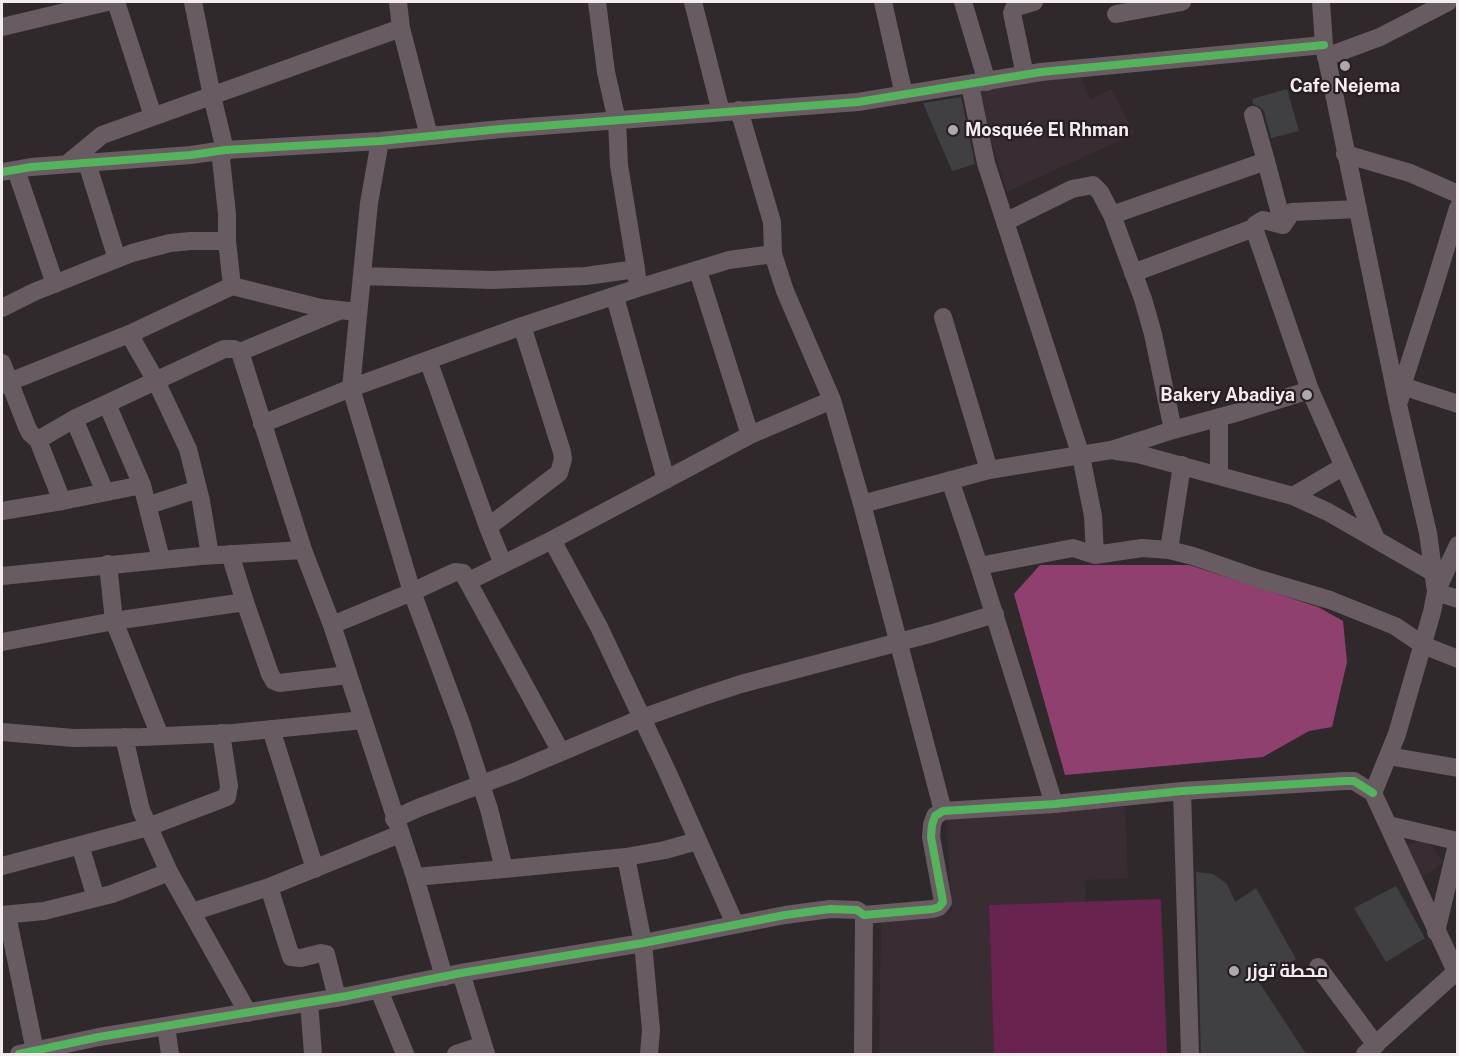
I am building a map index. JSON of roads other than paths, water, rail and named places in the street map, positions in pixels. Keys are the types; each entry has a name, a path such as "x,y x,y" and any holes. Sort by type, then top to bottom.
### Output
{"street":[{"path":"2,27 107,2"},
{"path":"116,2 153,116"},
{"path":"193,2 225,150 221,159 232,286"},
{"path":"398,2 401,28 429,136"},
{"path":"597,2 606,72 617,121 620,165 638,288"},
{"path":"693,2 730,111 772,222 773,254 785,291 832,400 862,504 943,811"},
{"path":"883,2 904,95"},
{"path":"963,2 979,83 986,163 1020,261 1081,456 1093,516 1095,555"},
{"path":"1025,75 1012,13 1014,8 1034,2"},
{"path":"1116,14 1182,2"},
{"path":"1321,2 1325,51 1345,154 1399,409 1428,533 1436,592"},
{"path":"55,284 9,171 225,150 380,141 858,102 1025,75 1325,51 1380,37 1448,2"},
{"path":"67,164 102,135 401,28"},
{"path":"1253,115 1283,225"},
{"path":"380,141 369,203 362,276 350,311 351,388 412,592 462,726 489,809 504,869"},
{"path":"1345,154 1410,173 1458,194"},
{"path":"1112,215 1266,161"},
{"path":"87,163 117,259"},
{"path":"1005,222 1072,189 1093,185 1100,192 1112,215 1153,334 1173,430"},
{"path":"1399,409 1401,386 1458,208"},
{"path":"1283,225 1292,212 1358,209"},
{"path":"1133,273 1254,228 1258,222 1263,220 1283,225"},
{"path":"1254,228 1310,390 1376,539"},
{"path":"2,308 117,259 170,243 227,241"},
{"path":"262,424 351,388 522,326 638,288 698,272 729,260 773,254"},
{"path":"362,276 492,280 586,276 636,269"},
{"path":"698,272 750,435"},
{"path":"5,383 129,334 232,286 277,298 350,311"},
{"path":"615,297 666,480"},
{"path":"240,352 350,311"},
{"path":"943,317 989,470"},
{"path":"488,527 559,473 563,459 522,326"},
{"path":"129,334 156,381 188,449 210,555"},
{"path":"38,440 74,419 224,349 234,349 240,352 303,550 332,625 397,826 452,975 485,1050 456,1054"},
{"path":"428,360 503,564"},
{"path":"2,363 5,383 30,433 38,440 62,501"},
{"path":"1401,386 1458,404"},
{"path":"862,504 989,470 1112,450 1310,390"},
{"path":"469,580 552,540 750,435 832,400"},
{"path":"107,404 149,505 161,560"},
{"path":"1219,417 1219,475"},
{"path":"74,419 105,492"},
{"path":"1112,450 1182,465 1293,496 1376,539 1434,573"},
{"path":"1169,550 1182,465"},
{"path":"1293,496 1344,466"},
{"path":"950,480 995,614 1054,804"},
{"path":"2,511 142,485"},
{"path":"149,505 198,489"},
{"path":"1428,533 1458,540"},
{"path":"552,540 586,601 642,718 735,924"},
{"path":"1373,793 1400,722 1436,592 1458,545"},
{"path":"979,566 1073,548 1095,555 1142,548 1169,550 1330,600 1395,626 1423,645 1458,659"},
{"path":"2,576 210,555 303,550"},
{"path":"230,554 274,681 279,683 348,675"},
{"path":"108,564 114,621 160,736"},
{"path":"332,625 455,572 463,573 469,580 561,752"},
{"path":"1436,592 1458,599"},
{"path":"2,642 114,621 245,602"},
{"path":"192,912 269,887 315,869 397,826 418,808 481,785 642,718 741,684 995,614"},
{"path":"2,732 74,738 160,736 221,733 363,720"},
{"path":"271,729 315,869"},
{"path":"2,866 148,827 226,797 229,786 221,733"},
{"path":"124,737 136,796 148,827 169,872 248,1013"},
{"path":"1388,756 1458,768"},
{"path":"169,872 96,898 44,911 4,915 27,1053 166,1026 643,943 735,924 830,909 857,910 864,915 933,909 939,907 943,902 931,837 932,825 935,816 943,811 1054,804 1182,791 1354,782 1373,793 1457,973 1370,1049 1318,967"},
{"path":"1182,791 1190,1054"},
{"path":"1388,825 1456,847 1436,932"},
{"path":"415,877 626,857 697,841"},
{"path":"80,845 96,898"},
{"path":"626,857 643,943 651,1030 649,1054"},
{"path":"269,887 291,957 301,958 326,954 337,998"},
{"path":"863,1054 864,915"},
{"path":"379,990 405,1054"},
{"path":"309,1002 313,1054"},
{"path":"166,1026 170,1054"}],"place":[{"name":"Cafe Nejema","path":"1345,66"},
{"name":"Mosquée El Rhman","path":"953,130"},
{"name":"Bakery Abadiya","path":"1307,395"},
{"name":"محطة توزر","path":"1234,971"}]}
